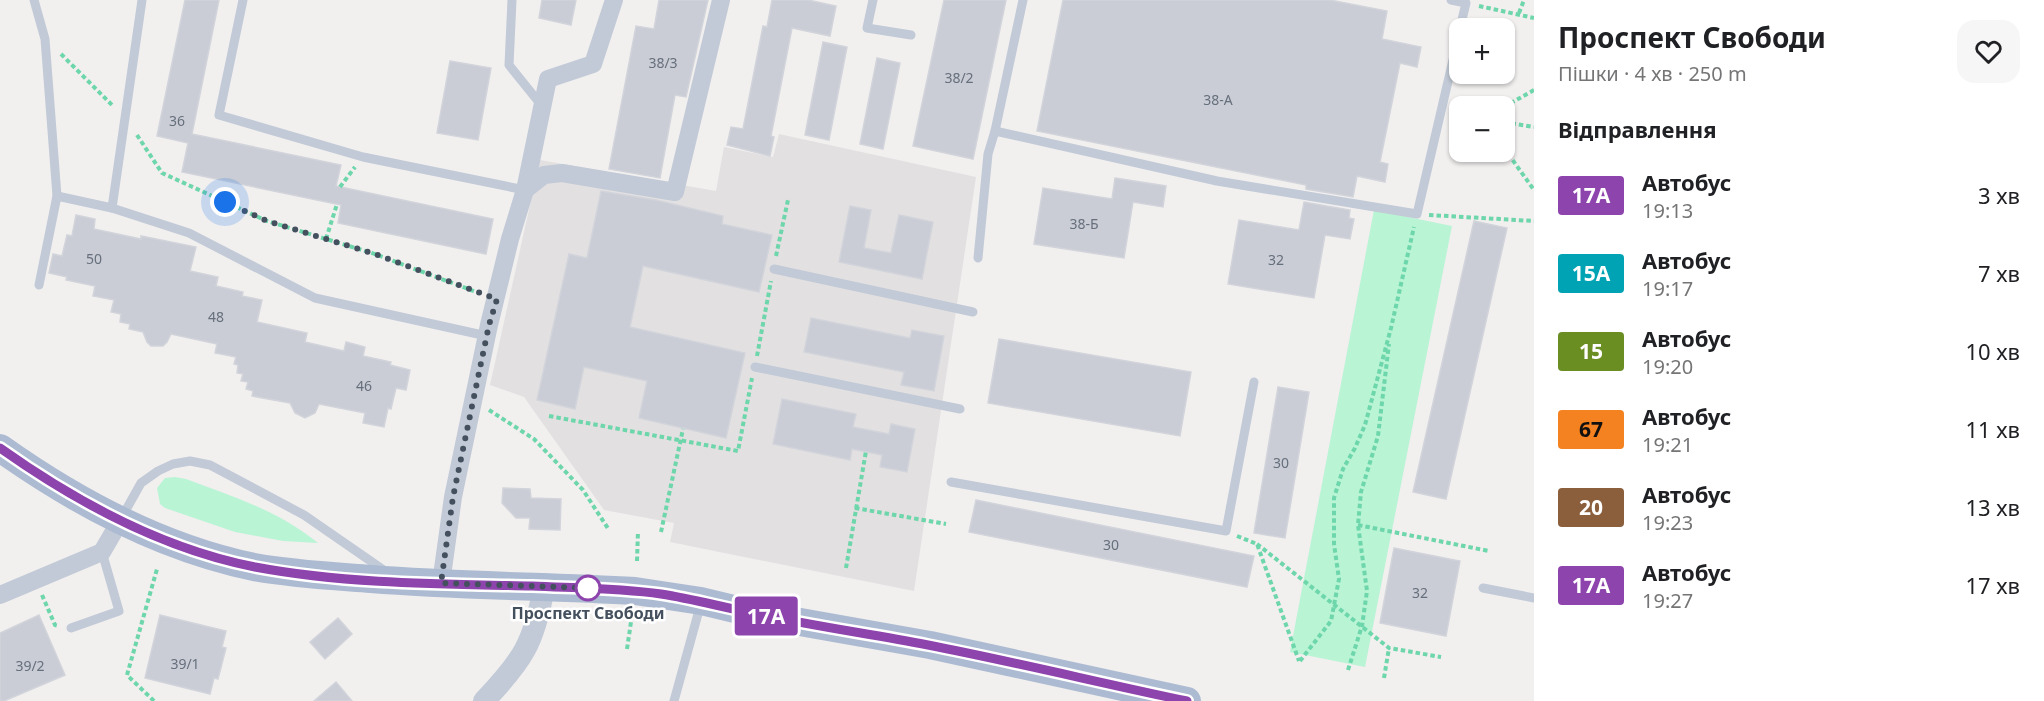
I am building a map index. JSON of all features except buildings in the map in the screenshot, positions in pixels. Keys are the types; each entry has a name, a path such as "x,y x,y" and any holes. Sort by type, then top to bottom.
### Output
{"main road":[{"path":"0,448 35,473 120,521 196,550 253,567 313,575 399,581 635,591 701,601 756,614 930,645 1146,697 1187,701"}],"street":[{"path":"441,583 453,497 487,336 510,239 525,190 548,80 593,64 614,0"},
{"path":"525,190 544,175 562,173 675,192 721,0"},
{"path":"0,595 102,552 120,521"},
{"path":"484,701 524,654 539,615 544,587"}],"lane":[{"path":"34,0 45,39 57,196 39,285"},
{"path":"112,208 142,0"},
{"path":"243,0 219,115 363,157 525,190"},
{"path":"512,0 509,65 543,107"},
{"path":"873,0 867,28 911,35"},
{"path":"978,258 988,154 1023,0"},
{"path":"1451,0 1466,3 1463,18"},
{"path":"995,131 1217,181 1417,214 1449,76"},
{"path":"57,196 112,208 189,233 315,298 487,336"},
{"path":"774,269 973,312"},
{"path":"755,367 960,409"},
{"path":"951,482 1226,531 1254,382"},
{"path":"120,521 141,483 158,471 173,464 190,461 210,465 304,515 399,581"},
{"path":"71,628 119,611 102,552"},
{"path":"1483,588 1534,598"},
{"path":"674,701 701,601"}],"path":[{"path":"1519,14 1524,0"},
{"path":"1466,3 1534,18"},
{"path":"45,39 125,117 162,173 267,221 372,253 497,299"},
{"path":"1515,101 1534,90"},
{"path":"1515,125 1534,128"},
{"path":"340,187 363,157"},
{"path":"1514,162 1534,190"},
{"path":"549,416 738,451 788,200"},
{"path":"326,239 337,204"},
{"path":"1257,543 1300,661 1331,621 1339,579 1334,544 1334,498 1344,469 1365,425 1391,328 1417,214 1534,221"},
{"path":"1348,670 1362,626 1367,591 1358,525 1361,492 1378,436 1391,328"},
{"path":"474,400 534,439 583,490 609,530"},
{"path":"661,532 683,429"},
{"path":"846,568 866,451"},
{"path":"855,508 946,524"},
{"path":"1358,525 1489,551"},
{"path":"637,561 638,531"},
{"path":"1226,531 1257,543 1389,648 1441,657"},
{"path":"154,701 127,675 157,569"},
{"path":"36,580 55,625 71,628"},
{"path":"627,649 631,622"},
{"path":"1384,678 1389,648"}],"shaded area":[{"path":"779,134 976,177 914,591 670,542 674,523 604,510 524,397 490,385 540,160 716,191 724,147 773,157"}],"green space":[{"path":"1374,210 1452,226 1365,667 1290,652"},
{"path":"175,477 255,505 287,522 318,543 283,541 235,532 165,508 160,504 157,488 165,478"}],"bus line":[{"name":"17А","path":"0,448 35,473 120,521 161,538 253,567 313,575 399,581 612,589 666,595 756,614 930,645 1187,701"}],"place":[{"name":"Проспект Свободи","path":"588,588"}],"route":[{"path":"225,202 267,221 372,253 497,299 489,325 453,497 441,583 588,588"}]}
